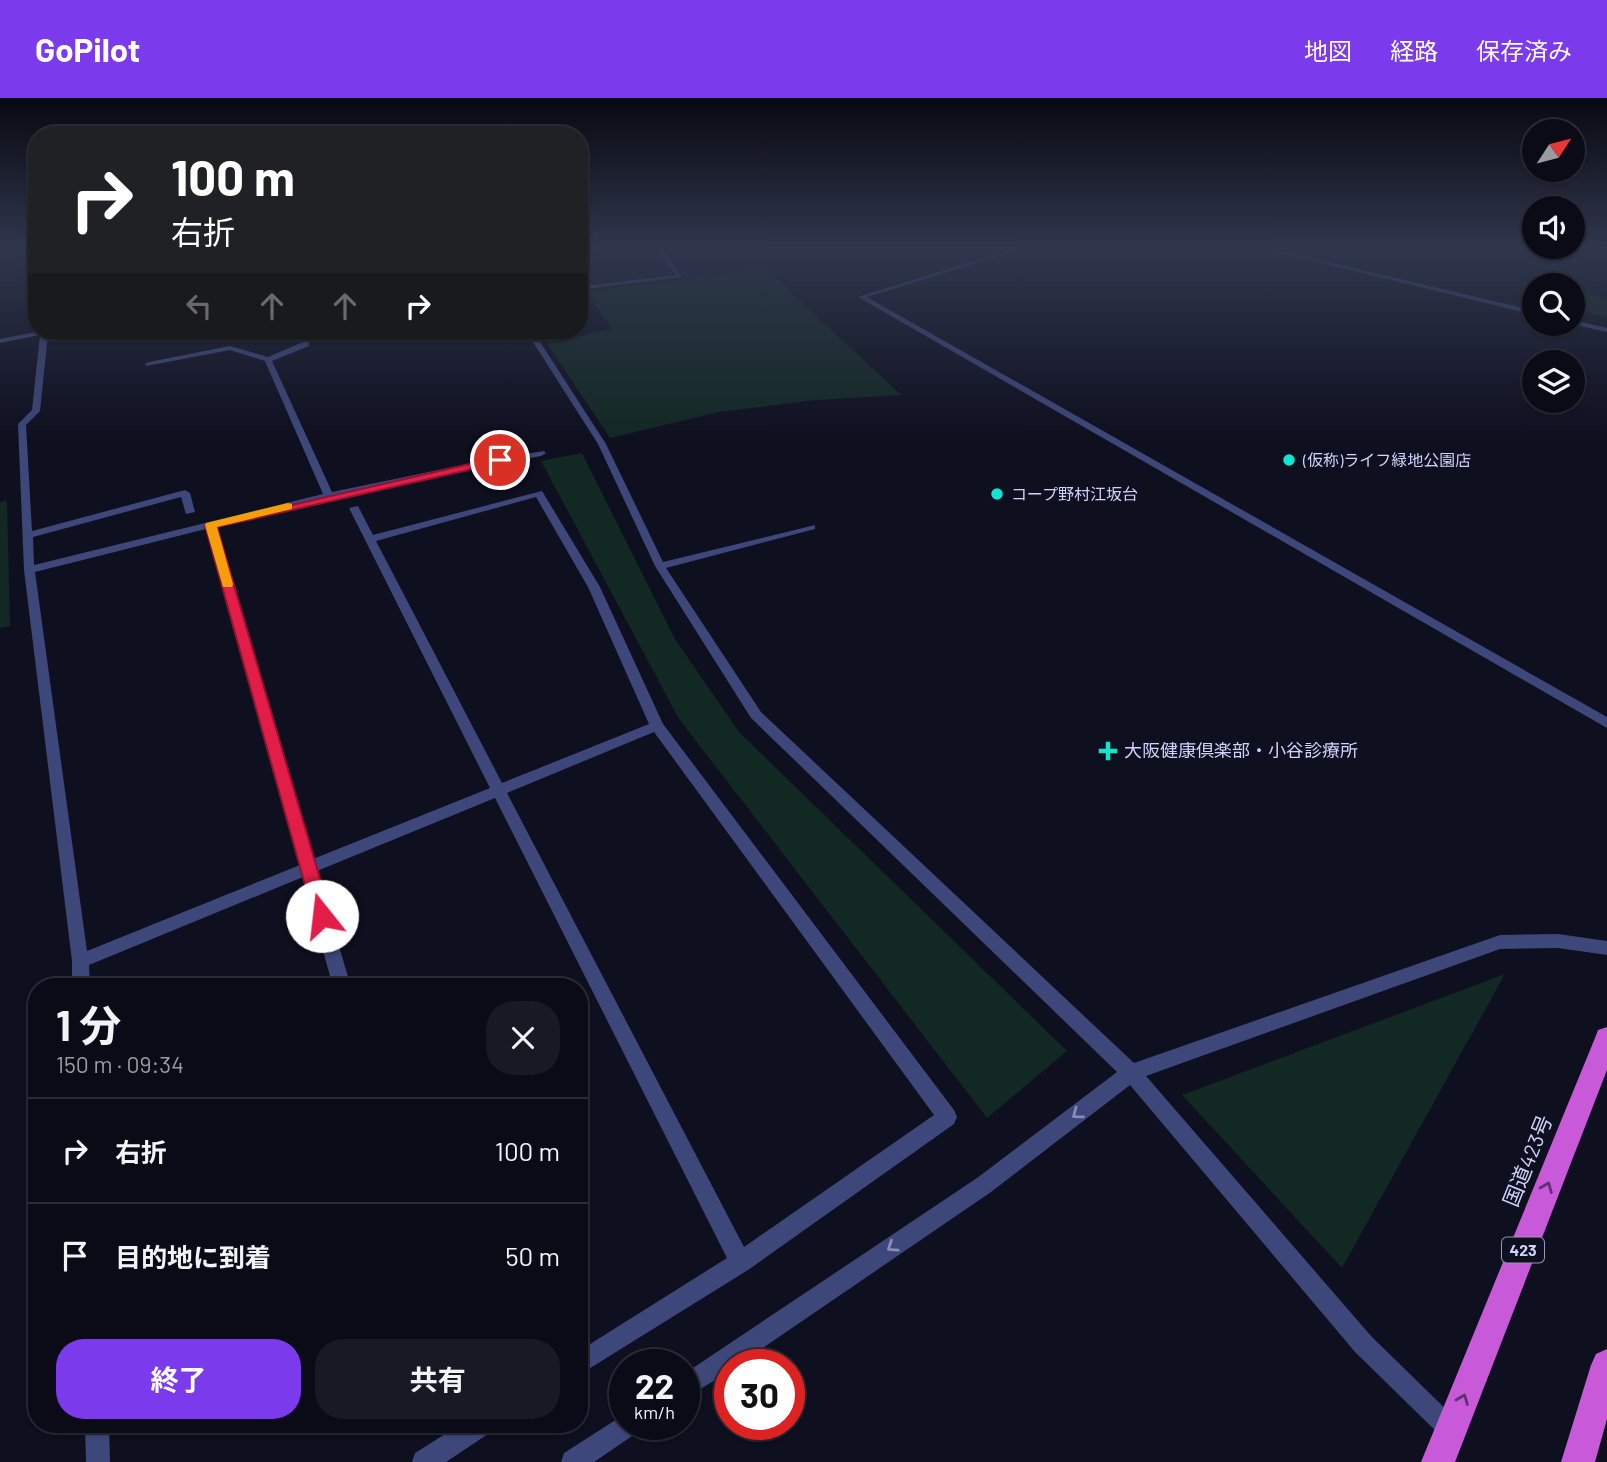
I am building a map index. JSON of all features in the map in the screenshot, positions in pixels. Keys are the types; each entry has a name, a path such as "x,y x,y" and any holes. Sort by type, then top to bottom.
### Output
{"highway":[{"name":"国道423号","path":"1438,1462 1607,1038"},
{"path":"1578,1462 1607,1365"}],"street":[{"path":"887,312 1607,723"},
{"path":"1585,325 1607,330"},
{"path":"0,341 28,336"},
{"path":"47,340 36,411 22,424 29,570 80,961 80,978"},
{"path":"536,340 602,444 660,566 756,715 1131,1073 1363,1344 1451,1430"},
{"path":"149,364 230,348 268,360 306,345"},
{"path":"268,360 329,497"},
{"path":"29,570 329,497 480,463 541,453"},
{"path":"28,536 186,493 190,512"},
{"path":"370,539 539,493 594,587 657,726 947,1117 740,1262 588,1358"},
{"path":"354,508 740,1262"},
{"path":"210,525 339,978"},
{"path":"660,566 811,527"},
{"path":"80,961 657,726"},
{"path":"700,1377 985,1185 1131,1073 1500,942 1558,940 1607,948"},
{"path":"97,1433 98,1462"},
{"path":"424,1462 465,1433"},
{"path":"573,1462 609,1438"}],"green space":[{"path":"600,312 812,312 901,395 815,400 719,412 610,438 547,343 588,340 588,334 612,329"},
{"path":"1585,312 1585,312 1607,312 1607,317"},
{"path":"582,453 675,639 739,732 1067,1051 987,1118 679,719 541,461"},
{"path":"7,500 10,626 0,628 0,502"},
{"path":"1505,974 1342,1268 1182,1095"}],"slow traffic":[{"path":"227,584 210,525 288,507"}],"place":[{"name":"(仮称)ライフ緑地公園店","path":"1289,460"},
{"name":"コープ野村江坂台","path":"997,494"},
{"name":"大阪健康倶楽部・小谷診療所","path":"1108,751"}],"route":[{"path":"322,916 210,525 500,460"}]}
